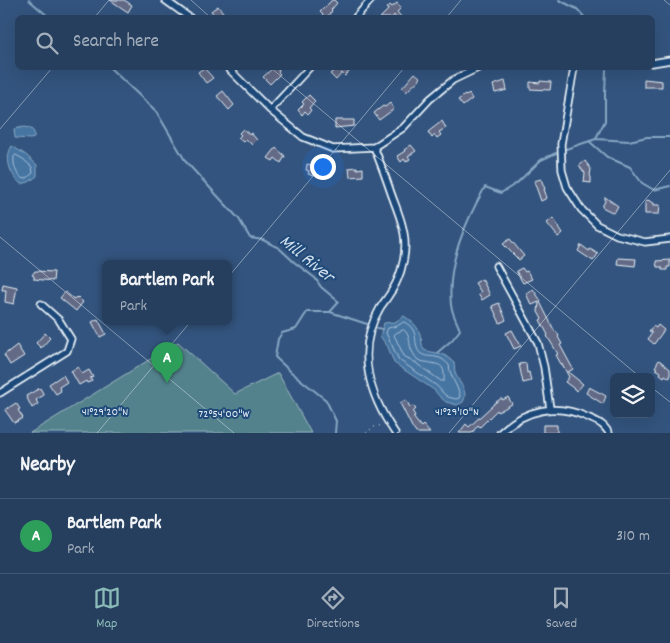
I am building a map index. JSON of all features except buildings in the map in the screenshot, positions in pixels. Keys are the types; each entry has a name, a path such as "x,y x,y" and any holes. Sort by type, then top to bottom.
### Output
{"street":[{"path":"165,0 186,15"},
{"path":"358,15 371,0"},
{"path":"655,62 670,60"},
{"path":"230,70 270,110 303,137 333,148 374,146 403,128 430,99 453,80 474,70"},
{"path":"270,110 307,70"},
{"path":"574,70 561,144 562,170 568,187 581,209 598,226 617,235 645,242 670,239"},
{"path":"374,146 398,211 405,244 403,263 398,279 381,307 368,338 369,378 376,397 395,433"},
{"path":"496,266 538,343 544,367 550,409"},
{"path":"0,393 67,351 71,339 59,320 41,304"},
{"path":"500,433 508,425 529,414 550,409 575,411 601,424 609,433"}],"path":[{"path":"366,433 388,422"}],"green space":[{"path":"178,342 235,394 278,373 311,433 30,433"}],"water":[{"path":"30,128 34,132 34,138 15,138 14,129"},
{"path":"12,146 37,165 37,176 29,182 21,184 11,171 8,156"},
{"path":"404,316 417,328 424,350 443,354 454,363 455,374 465,395 463,402 457,405 446,402 434,390 394,363 388,347 380,336 384,323 395,322"}],"waterway":[{"name":"Mill River","path":"29,0 46,15"},
{"path":"559,0 577,9 582,15"},
{"name":"Mill River","path":"112,70 156,111 186,162 239,219 250,238 263,240 279,248 315,278 321,287 339,302 330,312 307,312 296,329 282,333 278,339 275,357 326,400 336,421 335,433"},
{"path":"596,138 605,121 606,70"},
{"path":"566,149 596,139 629,141 647,137 670,137"},
{"path":"589,141 607,157 630,167 642,183 654,190 670,186"},
{"path":"438,352 460,330 451,305 452,273 464,229 485,187 501,193 517,183 541,160 556,153"},
{"path":"330,312 367,324"},
{"path":"377,328 382,329"}],"place":[{"name":"Bartlem Park","path":"167,383"}]}
